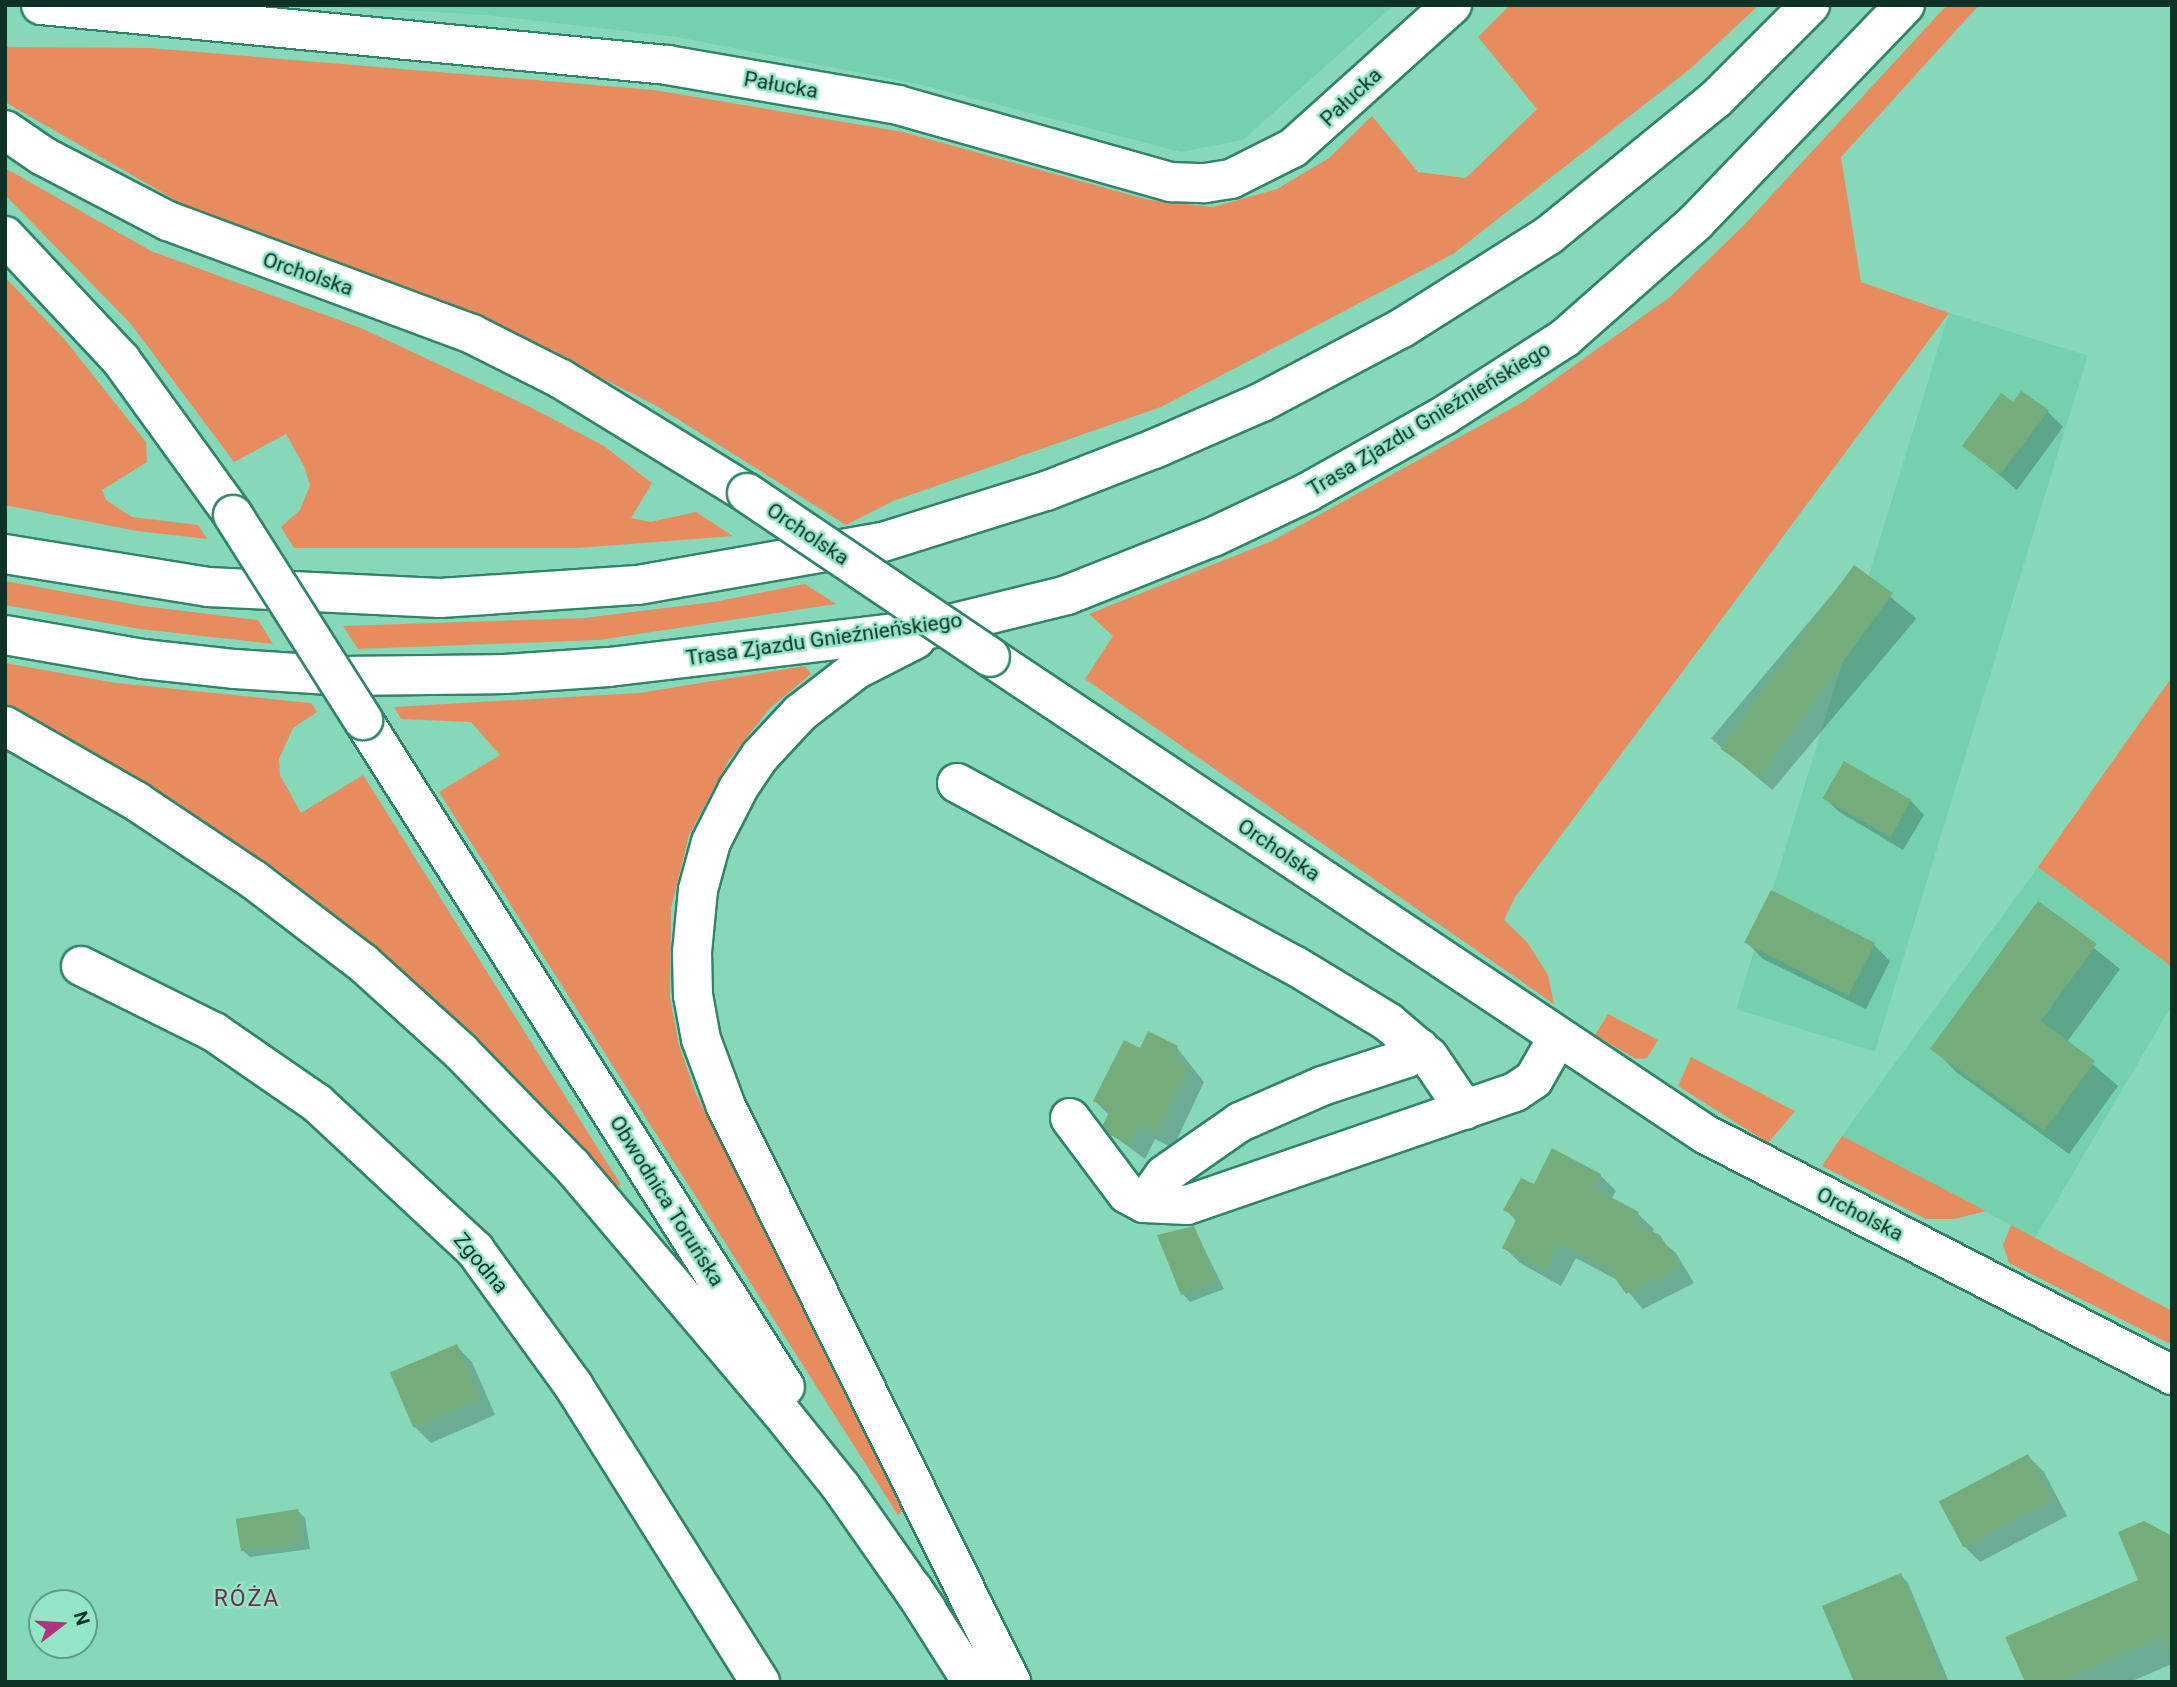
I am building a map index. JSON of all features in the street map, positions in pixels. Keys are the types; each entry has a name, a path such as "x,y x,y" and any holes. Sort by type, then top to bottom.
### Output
{"main road":[{"name":"Pałucka","path":"41,5 667,65 898,105 1171,182 1205,183 1231,179 1293,148 1452,5"},
{"path":"5,554 120,576 275,593 477,597 679,579 768,565 913,532 1046,491 1227,418 1335,366 1435,308 1549,235 1716,99 1810,5"},
{"name":"Trasa Zjazdu Gnieźnieńskiego","path":"5,635 143,659 235,669 453,676 724,654 934,628 1116,577 1260,516 1354,468 1532,360 1592,317 1674,244 1808,110 1905,5"},
{"name":"Orcholska","path":"5,130 43,156 168,221 472,334 573,386 747,493 1705,1134 2172,1375"},
{"name":"Obwodnica Toruńska","path":"5,236 121,360 233,515 972,1682"},
{"path":"981,617 908,642 867,663 800,713 760,756 727,806 711,842 694,911 692,973 701,1039 725,1104 1011,1682"},
{"path":"5,726 136,801 254,880 353,955 461,1052 572,1167 788,1421 847,1495 927,1611"},
{"path":"957,783 1294,965 1388,1023 1420,1048 1465,1110"},
{"name":"Zgodna","path":"81,966 214,1032 317,1103 475,1250 573,1385 760,1682"},
{"path":"1070,1118 1120,1187 1144,1203 1188,1205 1526,1087 1558,1037"},
{"path":"1144,1203 1164,1175 1240,1122 1332,1082 1407,1058 1420,1048"}],"shaded area":[{"path":"310,5 1394,5 1243,140 1181,152 918,84 677,37 486,15"},
{"path":"1510,5 1759,5 1690,69 1453,254 1161,407 893,501 846,525 657,406 560,357 460,308 191,209 5,102 5,47 150,48 654,90 903,132 1149,200 1213,207 1277,189 1329,158 1372,116 1418,172 1466,178 1537,109 1478,37"},
{"path":"1947,5 1979,5 1841,157 1861,282 1949,313 1515,897 1504,920 1527,942 1548,975 1554,1004 1085,679 1113,636 1089,614 1272,541 1523,402 1670,297 1745,224"},
{"path":"5,168 151,251 361,328 528,406 604,446 652,483 631,518 650,522 696,512 733,536 578,548 294,548 281,527 300,510 310,485 304,466 286,434 234,462 131,324 5,195"},
{"path":"5,277 65,340 146,442 147,462 102,490 106,500 132,517 198,525 207,539 137,531 5,505"},
{"path":"1949,313 2088,355 1875,1052 1736,1009"},
{"path":"5,581 143,606 258,620 273,644 140,629 5,605"},
{"path":"805,584 836,604 599,640 358,649 343,626 584,618 714,602"},
{"path":"5,663 116,683 311,703 317,712 293,728 279,759 280,775 301,813 363,775 621,1185 616,1186 475,1038 335,915 187,809 5,704"},
{"path":"805,666 811,674 770,708 729,760 689,835 671,908 670,998 679,1045 695,1092 905,1509 898,1515 439,792 500,755 471,722 401,719 394,707 639,693"},
{"path":"2172,677 2172,967 2038,867"},
{"path":"2038,867 2172,967 2172,1005 2035,1238 1842,1136"},
{"path":"1608,1014 1658,1040 1647,1058 1636,1059 1595,1035"},
{"path":"1691,1057 1795,1111 1768,1143 1678,1086"},
{"path":"1842,1136 1986,1211 1954,1219 1926,1219 1822,1166"},
{"path":"2011,1225 2172,1311 2172,1345 2009,1263 2003,1245"}],"building":[{"path":"2021,391 2049,410 2000,475 1962,446 2001,393 2013,402"},
{"path":"1854,565 1893,593 1759,777 1721,749"},
{"path":"1844,761 1912,800 1890,837 1822,798"},
{"path":"1771,890 1875,943 1848,996 1744,943"},
{"path":"2038,901 2097,944 2041,1021 2095,1061 2044,1131 1930,1049"},
{"path":"1148,1031 1178,1046 1173,1057 1189,1065 1157,1133 1139,1124 1129,1144 1110,1135 1103,1125 1110,1110 1093,1101 1124,1040 1140,1048"},
{"path":"1552,1148 1601,1174 1594,1188 1639,1212 1633,1222 1660,1235 1680,1267 1626,1294 1609,1270 1559,1243 1545,1271 1502,1248 1517,1218 1503,1210 1521,1178 1534,1184"},
{"path":"1194,1226 1218,1281 1181,1295 1157,1235"},
{"path":"457,1344 480,1399 413,1428 390,1373"},
{"path":"2028,1454 2052,1500 1963,1547 1939,1501"},
{"path":"298,1509 303,1542 241,1551 236,1519"},
{"path":"2144,1521 2172,1536 2172,1661 2161,1638 2059,1682 2025,1682 2005,1637 2138,1580 2118,1532"},
{"path":"1901,1573 1946,1682 1854,1682 1822,1606"}],"district":[{"name":"RÓŻA","path":"247,1599"}]}
